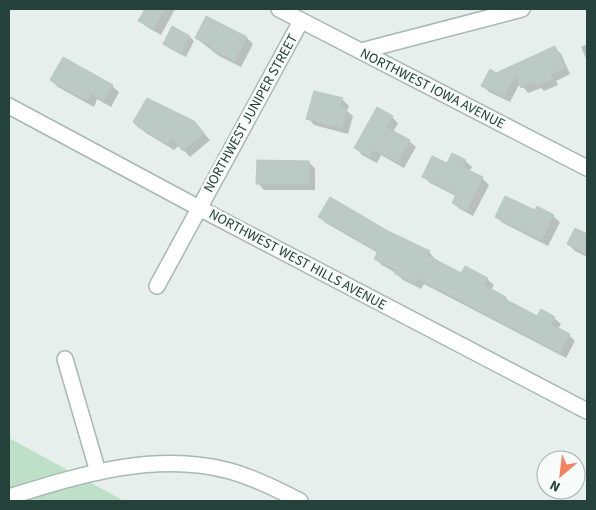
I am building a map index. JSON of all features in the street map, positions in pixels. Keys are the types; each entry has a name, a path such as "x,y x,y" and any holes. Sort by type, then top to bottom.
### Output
{"street":[{"name":"NORTHWEST IOWA AVENUE","path":"279,9 587,168"},
{"path":"361,50 522,9"},
{"name":"NORTHWEST JUNIPER STREET","path":"157,286 301,21"},
{"name":"NORTHWEST WEST HILLS AVENUE","path":"9,106 199,208 587,411"},
{"path":"65,358 98,472"},
{"path":"9,497 98,472 142,464 192,465 229,471 264,482 300,501"}],"green space":[{"path":"9,438 124,501 9,501"}],"building":[{"path":"145,9 165,9 154,29 138,21"},
{"path":"206,16 247,37 235,61 211,49 212,47 195,38"},
{"path":"172,26 190,36 181,54 163,44"},
{"path":"555,46 565,68 551,74 553,79 537,86 535,82 521,88 515,75 504,97 481,86 490,69 496,73"},
{"path":"63,57 113,85 104,101 91,94 87,101 50,80"},
{"path":"314,91 343,98 340,107 347,109 342,128 306,119"},
{"path":"147,98 194,121 204,133 183,151 172,139 167,144 138,127 133,122"},
{"path":"377,107 393,116 386,127 410,140 397,162 374,150 370,157 354,148"},
{"path":"452,153 466,160 462,167 483,177 466,211 452,203 456,194 422,177 432,156 447,163"},
{"path":"257,160 309,161 309,184 256,184"},
{"path":"505,196 535,210 537,206 554,215 541,240 495,217"},
{"path":"330,197 388,231 430,251 427,255 461,273 465,266 488,278 484,285 506,297 505,299 537,316 541,309 555,317 551,324 570,334 560,353 417,278 414,284 394,273 396,270 374,259 378,251 318,217"},
{"path":"575,228 587,234 587,254 567,244"}]}
